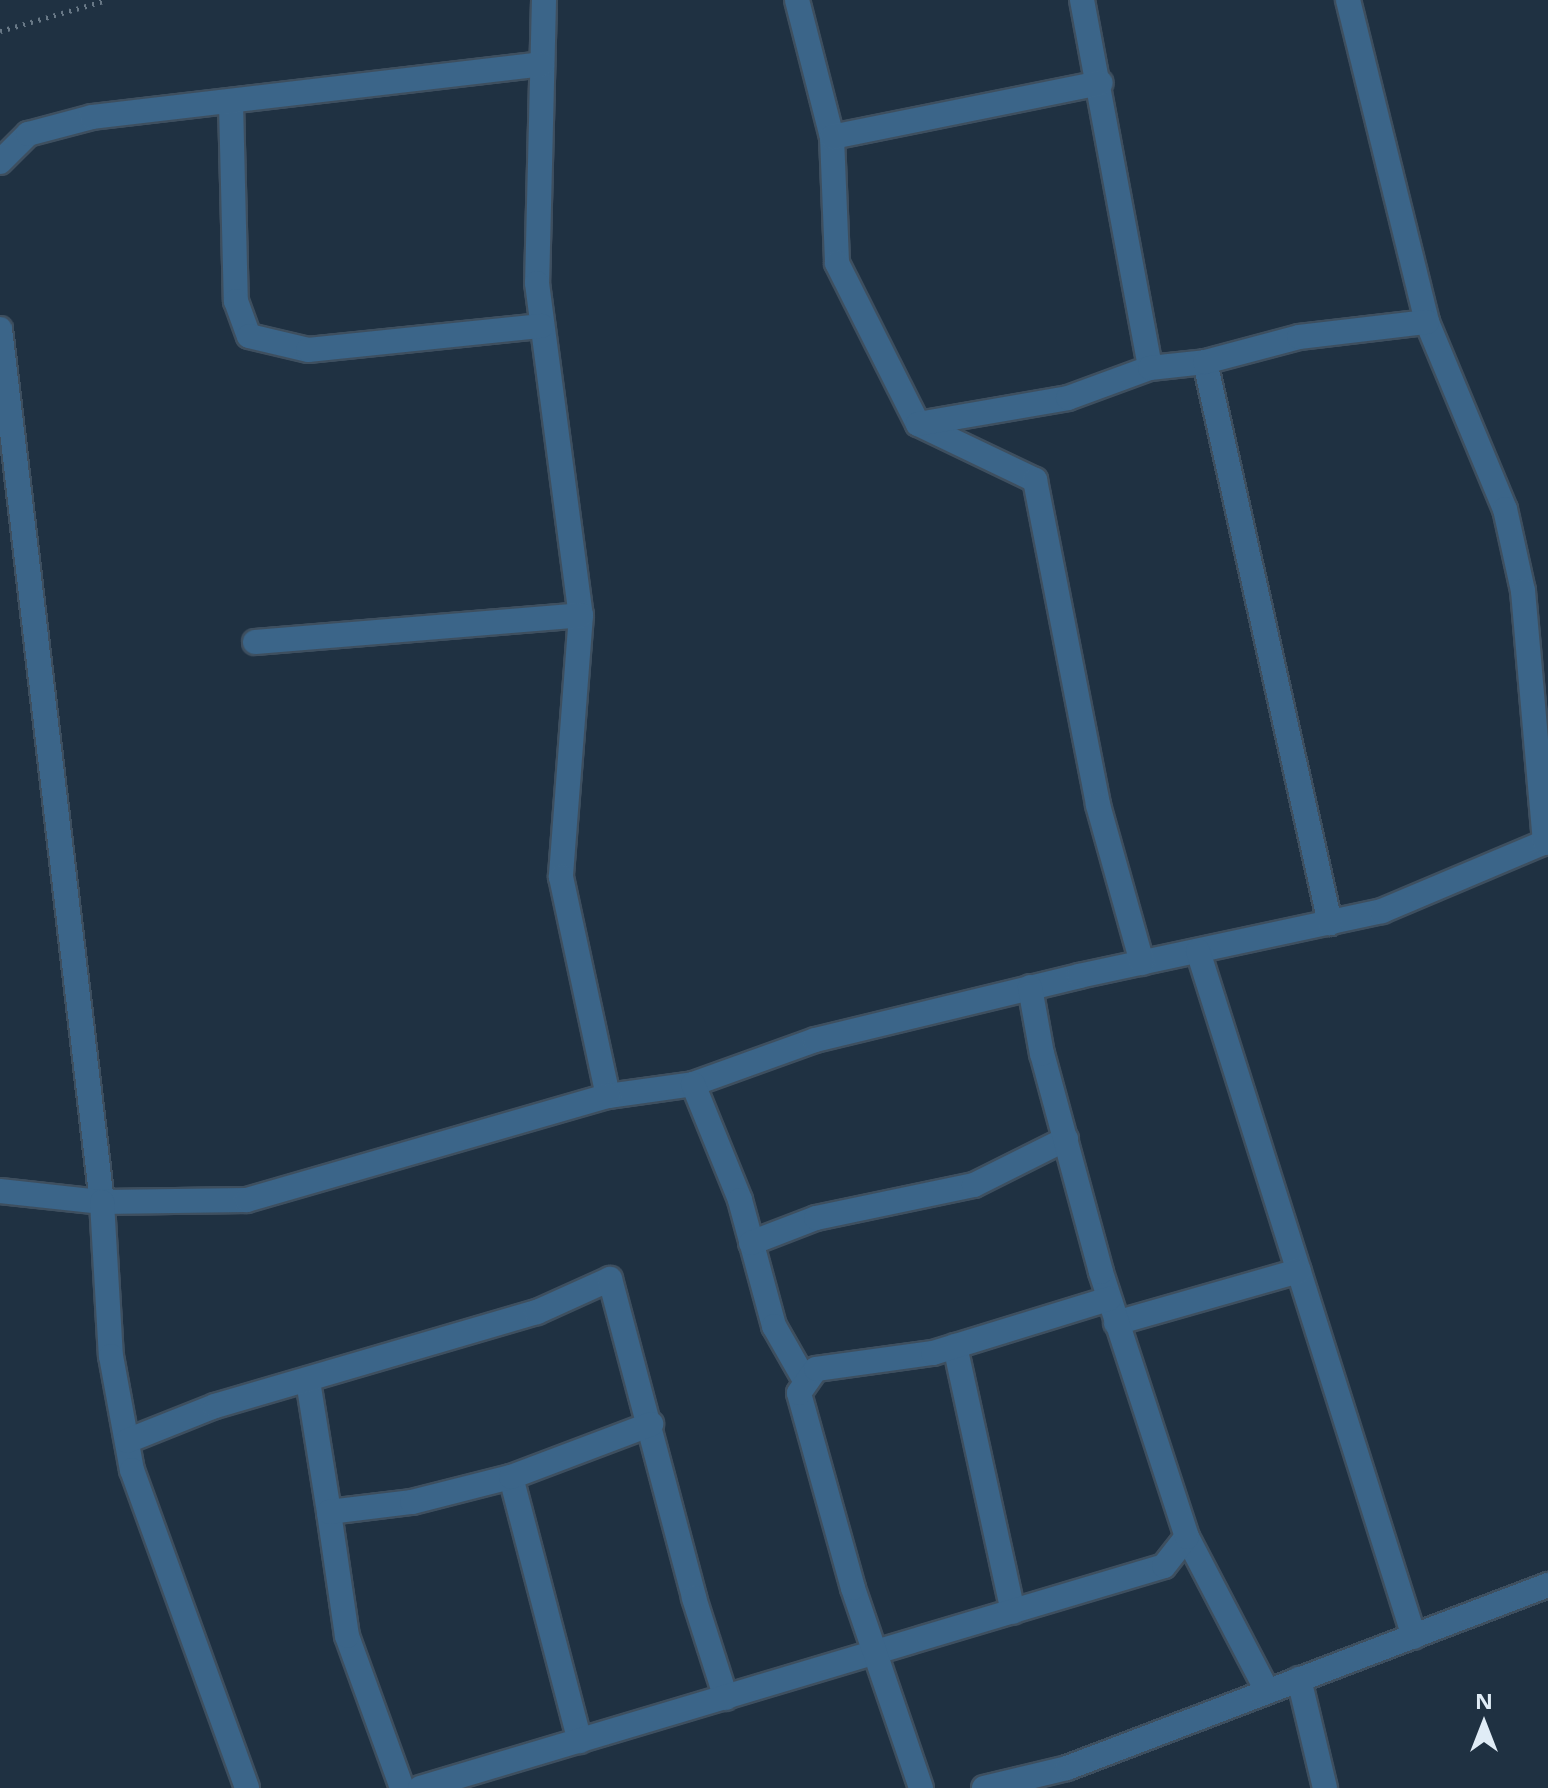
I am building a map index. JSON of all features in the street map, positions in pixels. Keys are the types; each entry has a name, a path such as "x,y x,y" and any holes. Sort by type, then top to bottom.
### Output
{"street":[{"path":"544,0 537,283 581,615 561,877 608,1096"},
{"path":"797,0 832,137 837,263 918,424 1035,480 1098,805 1142,963"},
{"path":"1082,0 1101,83 1150,368"},
{"path":"0,1191 102,1202 247,1200 608,1096 693,1084 815,1040 1030,987 1382,911 1547,842 1538,651 1505,509 1427,322 1348,0"},
{"path":"0,162 28,134 92,117 542,64"},
{"path":"832,137 1101,83"},
{"path":"231,103 235,287 249,336 308,350 542,326"},
{"path":"918,424 1068,398 1150,368 1205,362 1299,337 1427,322"},
{"path":"0,329 102,1202 111,1356 132,1470 247,1788"},
{"path":"1205,362 1330,923"},
{"path":"255,642 581,615"},
{"path":"1198,951 1414,1637"},
{"path":"1030,987 1112,1311 1187,1537 1267,1691"},
{"path":"693,1084 740,1200 774,1326 806,1382"},
{"path":"751,1243 816,1218 974,1185 1066,1139"},
{"path":"921,1788 799,1393 806,1382 816,1369 955,1346 1299,1271"},
{"path":"127,1441 215,1406 537,1312 610,1279 651,1424 694,1598 726,1698"},
{"path":"955,1346 1013,1612"},
{"path":"308,1381 347,1636 402,1788"},
{"path":"329,1512 412,1502 511,1477 651,1424"},
{"path":"511,1477 580,1741"},
{"path":"420,1788 1164,1566 1187,1537"},
{"path":"984,1788 1067,1768 1548,1585"},
{"path":"1299,1679 1325,1788"}],"path":[{"path":"0,31 107,0"}]}
